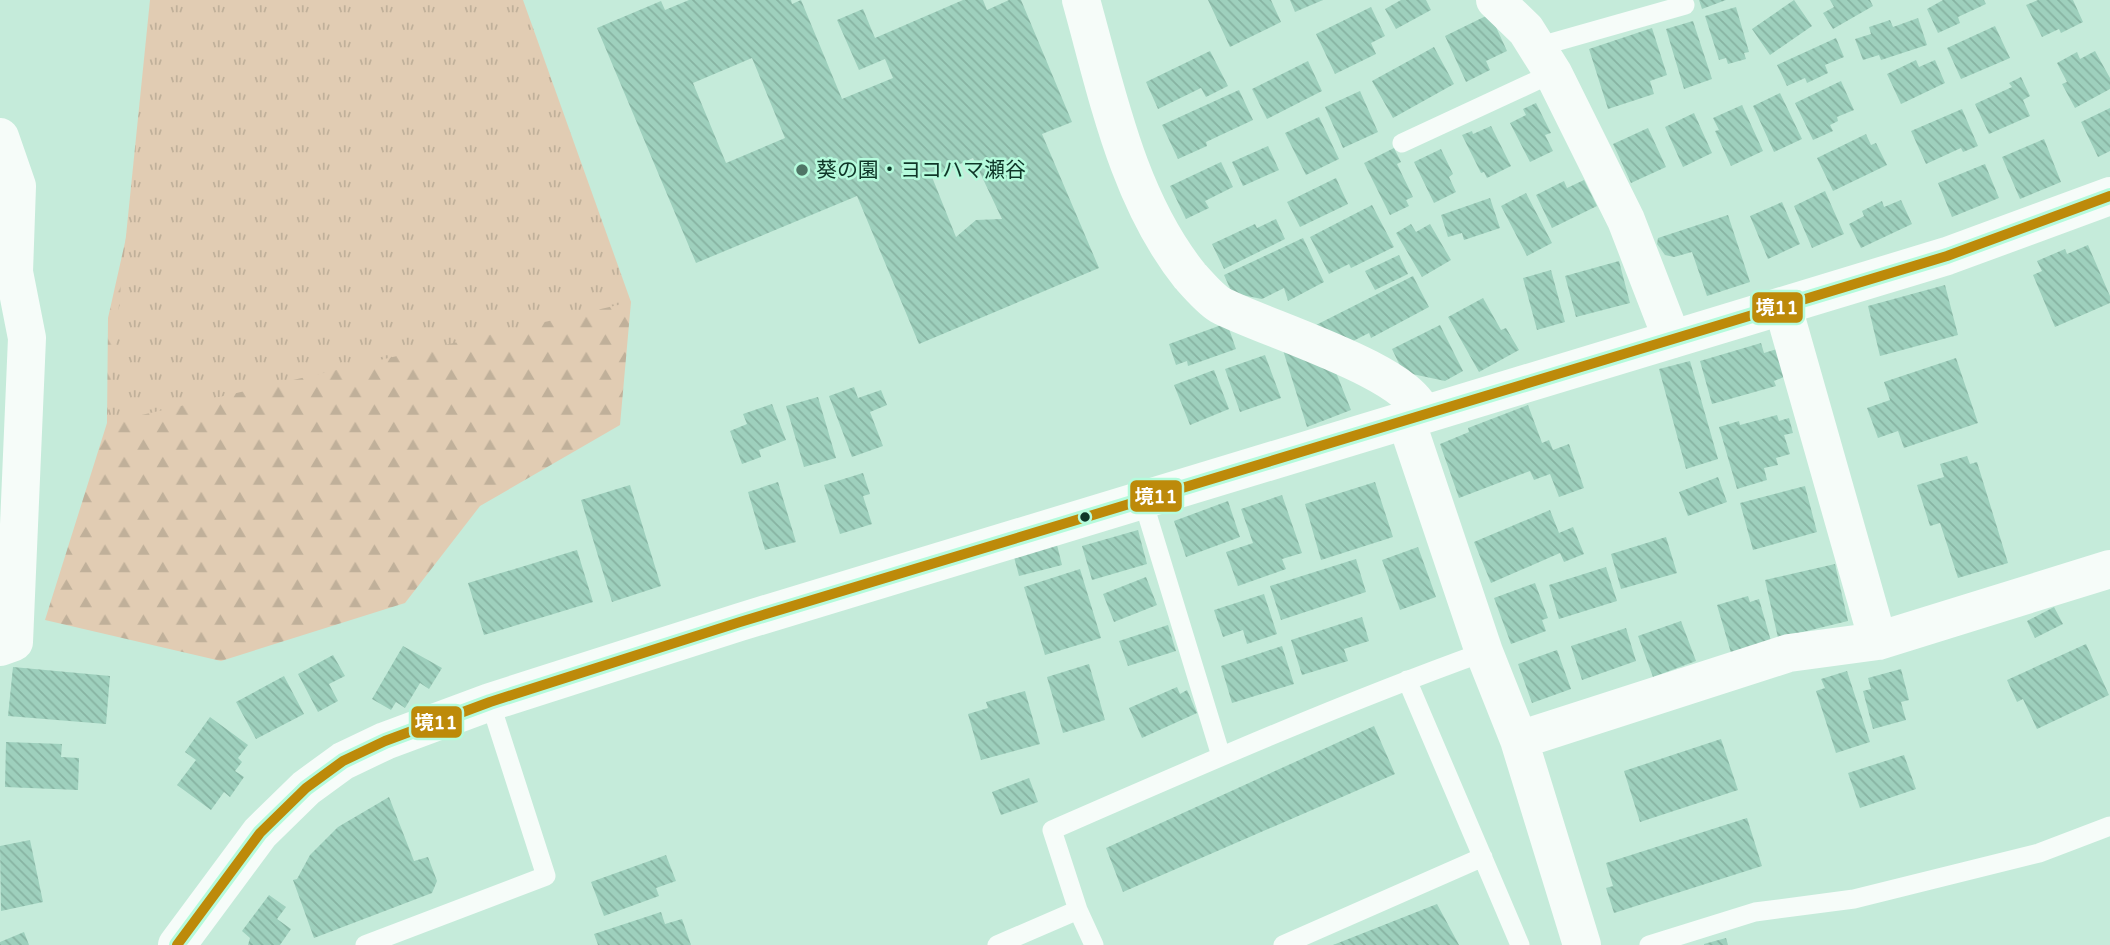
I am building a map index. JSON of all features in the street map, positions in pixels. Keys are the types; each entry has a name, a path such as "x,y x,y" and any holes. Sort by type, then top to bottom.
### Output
{"street":[{"path":"1081,0 1111,108 1133,173 1153,217 1191,277 1218,304 1395,381 1419,402 1414,417 1484,652 1518,740 1582,945"},
{"path":"1495,0 1526,30 1545,60 1626,220 1672,339"},
{"path":"0,137 16,186 14,272 27,338 14,642 0,647"},
{"path":"177,945 260,833 306,788 343,761 385,740 490,702 740,622 1783,307 1973,247 2110,197"},
{"path":"1783,307 1878,641"},
{"path":"1518,740 1789,653 1878,641 2110,569"}],"lane":[{"path":"1402,143 1545,60 1685,5"},
{"path":"1143,501 1221,756"},
{"path":"1094,945 1078,910 1052,830 1221,756 1407,680 1484,652"},
{"path":"1407,680 1520,945"},
{"path":"365,945 546,876 490,702"},
{"path":"1650,945 1755,912 1854,899 2039,853 2110,826"},
{"path":"1283,945 1483,857"},
{"path":"997,945 1078,910"}],"green space":[{"path":"150,0 523,0 631,302 107,423"},
{"path":"170,42 377,141 631,302 620,425 480,506 405,603 221,661 45,620 107,423 108,318"}],"building":[{"name":"葵の園・ヨコハマ瀬谷","path":"689,0 791,0 792,4 801,0 842,99 893,78 885,59 859,70 837,20 863,9 875,38 963,0 983,0 987,10 1009,0 1021,0 1072,122 1042,134 1099,268 919,344 857,196 696,263 597,28 661,1 665,10","holes":["752,58 785,138 726,163 693,83","973,158 1002,219 976,220 956,237 932,177"]},
{"path":"1208,0 1271,0 1281,22 1230,47"},
{"path":"1290,0 1323,0 1295,12"},
{"path":"1401,0 1426,0 1431,10 1396,29 1385,9"},
{"path":"1699,0 1726,0 1702,9"},
{"path":"1794,0 1812,26 1770,55 1752,29"},
{"path":"1830,0 1870,0 1873,6 1833,29 1823,13 1834,7"},
{"path":"1943,0 1984,0 1986,4 1958,17 1960,23 1938,33 1927,9"},
{"path":"2038,0 2073,0 2083,22 2061,33 2059,29 2042,37 2026,5"},
{"path":"1371,7 1385,36 1371,43 1376,54 1335,74 1316,34"},
{"path":"1736,7 1749,52 1744,53 1746,59 1728,64 1726,58 1719,60 1705,16"},
{"path":"1490,14 1507,51 1486,61 1490,70 1466,82 1445,36"},
{"path":"1918,18 1927,45 1881,60 1879,55 1863,60 1855,39 1871,34 1869,27 1890,20 1893,27"},
{"path":"1693,21 1712,79 1684,89 1666,29"},
{"path":"1995,26 2010,58 1961,79 1947,48"},
{"path":"1652,28 1667,75 1650,81 1654,94 1608,109 1589,49"},
{"path":"1836,38 1844,57 1825,65 1828,73 1807,83 1805,78 1787,86 1777,65"},
{"path":"1434,47 1454,84 1393,118 1372,81"},
{"path":"1210,51 1228,86 1206,97 1201,88 1158,109 1146,82"},
{"path":"2095,51 2110,78 2110,89 2075,108 2062,84 2067,82 2057,63 2077,52 2080,59"},
{"path":"1916,60 1919,67 1935,60 1945,83 1901,104 1887,74"},
{"path":"1308,61 1322,91 1267,119 1252,89"},
{"path":"2021,77 2030,96 2023,100 2030,116 1989,134 1975,104 2012,87 2009,83"},
{"path":"1841,81 1854,110 1837,117 1838,121 1830,125 1833,131 1813,140 1795,103"},
{"path":"1239,90 1253,120 1206,142 1207,146 1178,159 1162,125"},
{"path":"1360,91 1378,132 1343,148 1325,107"},
{"path":"1780,93 1802,139 1774,152 1753,106"},
{"path":"1536,103 1551,133 1545,135 1553,151 1530,162 1510,123 1526,115 1523,109"},
{"path":"1742,105 1763,151 1731,166 1715,131 1719,130 1713,118"},
{"path":"2110,108 2110,151 2098,157 2081,122"},
{"path":"1962,109 1978,146 1963,152 1961,148 1926,164 1911,131"},
{"path":"1694,113 1712,153 1683,167 1665,127"},
{"path":"1319,117 1339,159 1306,175 1285,133"},
{"path":"1491,126 1511,166 1487,178 1484,172 1481,173 1462,135 1472,131 1473,134"},
{"path":"1648,128 1666,167 1631,183 1613,144"},
{"path":"1866,134 1871,145 1876,143 1887,165 1833,191 1817,158"},
{"path":"2044,139 2061,182 2020,199 2002,157"},
{"path":"1268,146 1279,170 1243,186 1232,162"},
{"path":"1394,148 1401,162 1397,164 1413,197 1406,200 1409,206 1390,215 1364,163"},
{"path":"1441,149 1453,174 1449,177 1456,192 1434,203 1414,162"},
{"path":"1221,162 1233,187 1205,201 1209,208 1186,219 1170,186"},
{"path":"1985,164 1999,198 1952,217 1938,183"},
{"path":"1336,178 1348,204 1300,227 1287,202"},
{"path":"1584,180 1597,206 1552,228 1536,195 1564,181 1567,188"},
{"path":"1825,191 1844,234 1812,248 1794,206"},
{"path":"1526,193 1552,243 1527,256 1501,206"},
{"path":"1490,198 1500,228 1464,240 1462,233 1448,237 1441,215"},
{"path":"1901,200 1912,224 1861,248 1849,224 1864,216 1862,211 1882,201 1884,207"},
{"path":"1782,202 1800,244 1768,259 1750,216"},
{"path":"1372,205 1394,247 1351,268 1349,264 1329,274 1310,237"},
{"path":"1728,215 1750,282 1707,296 1692,252 1674,257 1665,255 1657,244 1658,238"},
{"path":"1276,219 1285,239 1224,269 1212,244 1255,224 1257,228"},
{"path":"1411,224 1416,232 1430,224 1451,260 1422,277 1396,233"},
{"path":"1303,238 1324,282 1288,301 1284,288 1262,299 1232,293 1224,275"},
{"path":"2088,245 2110,296 2110,303 2055,327 2033,275 2042,271 2037,261 2065,249 2067,254"},
{"path":"1399,255 1408,274 1375,290 1365,271"},
{"path":"1619,261 1630,303 1576,317 1565,276"},
{"path":"1551,270 1565,322 1537,330 1523,278"},
{"path":"1413,276 1429,307 1371,338 1369,333 1349,343 1316,325"},
{"path":"1945,285 1958,335 1880,356 1868,306"},
{"path":"1483,298 1501,330 1506,328 1519,350 1479,372 1448,317"},
{"path":"1227,323 1236,349 1188,366 1187,361 1176,365 1169,344"},
{"path":"1440,325 1463,371 1445,381 1403,372 1392,349"},
{"path":"1761,343 1764,353 1777,349 1784,377 1774,381 1776,386 1712,404 1700,361"},
{"path":"1282,347 1335,370 1351,410 1307,427"},
{"path":"1265,355 1281,398 1240,412 1225,369"},
{"path":"1956,358 1978,423 1904,448 1898,431 1878,438 1867,408 1890,400 1884,382"},
{"path":"1690,361 1718,459 1686,469 1659,369"},
{"path":"1214,370 1229,409 1190,425 1174,385"},
{"path":"854,387 858,398 881,390 887,405 870,412 883,446 852,457 829,396"},
{"path":"818,397 836,458 804,467 786,406"},
{"path":"772,404 786,440 759,450 761,457 742,464 730,431 747,424 743,414"},
{"path":"1528,405 1542,443 1549,440 1553,450 1569,444 1584,488 1559,497 1550,474 1534,480 1530,471 1459,498 1440,444 1469,432 1468,428"},
{"path":"1777,415 1779,421 1789,418 1793,433 1784,435 1790,454 1776,458 1778,465 1764,468 1767,480 1737,489 1719,427 1739,421 1740,425"},
{"path":"1967,456 1970,464 1977,462 2008,563 1958,578 1940,523 1930,526 1917,485 1944,477 1940,464"},
{"path":"863,473 870,494 863,496 872,524 840,534 824,485"},
{"path":"1718,477 1727,502 1688,516 1679,492"},
{"path":"778,482 796,542 765,550 748,492"},
{"path":"1375,482 1393,537 1321,560 1305,504"},
{"path":"630,485 661,586 612,602 581,500"},
{"path":"1805,486 1817,532 1753,550 1740,503"},
{"path":"1282,495 1302,553 1282,559 1286,569 1238,586 1226,552 1253,543 1241,509"},
{"path":"1228,501 1240,537 1186,557 1174,521"},
{"path":"1550,510 1559,533 1573,527 1584,554 1564,562 1560,553 1491,583 1474,542"},
{"path":"1138,530 1147,564 1092,580 1082,546"},
{"path":"1666,537 1677,573 1621,589 1611,554"},
{"path":"1057,545 1062,565 1019,576 1014,557"},
{"path":"1418,547 1436,597 1400,610 1382,560"},
{"path":"577,550 593,602 484,635 468,583"},
{"path":"1356,559 1366,592 1281,620 1270,586"},
{"path":"1835,564 1848,621 1778,638 1765,580"},
{"path":"1606,567 1617,601 1559,619 1549,585"},
{"path":"1080,569 1101,638 1045,655 1024,587"},
{"path":"1146,577 1157,605 1114,622 1103,594"},
{"path":"1535,583 1548,618 1542,620 1546,631 1511,644 1494,598"},
{"path":"1264,594 1277,634 1247,644 1243,630 1223,637 1214,610"},
{"path":"1748,596 1750,602 1759,599 1771,641 1731,653 1717,605"},
{"path":"2054,607 2063,624 2035,638 2027,621"},
{"path":"1362,617 1369,641 1344,649 1348,661 1302,675 1291,640"},
{"path":"1681,621 1696,661 1653,677 1638,636"},
{"path":"1168,625 1176,651 1128,666 1119,641"},
{"path":"1626,628 1636,661 1582,680 1571,646"},
{"path":"2086,644 2109,695 2037,729 2023,699 2017,702 2007,680"},
{"path":"403,646 442,668 429,689 420,683 405,708 396,702 391,710 372,699"},
{"path":"1282,646 1294,684 1232,703 1221,666"},
{"path":"1557,650 1571,689 1532,703 1518,664"},
{"path":"333,655 345,676 329,684 338,701 318,712 298,674"},
{"path":"1089,664 1105,720 1063,733 1047,677"},
{"path":"13,667 110,676 106,724 8,716"},
{"path":"1901,669 1909,700 1901,702 1906,720 1873,729 1863,691 1871,689 1868,678"},
{"path":"1847,671 1870,742 1836,753 1816,691 1825,688 1821,679"},
{"path":"284,676 304,714 256,739 236,702"},
{"path":"1177,687 1180,694 1187,690 1197,713 1142,738 1129,708"},
{"path":"1025,691 1040,744 981,760 968,714 988,708 986,702"},
{"path":"210,717 248,745 238,758 242,762 235,771 244,777 230,797 224,792 211,810 177,785 196,760 185,752"},
{"path":"1374,726 1395,774 1123,892 1106,848"},
{"path":"1721,739 1738,790 1640,822 1624,771"},
{"path":"6,742 62,744 61,757 79,758 78,790 5,787"},
{"path":"1904,755 1916,789 1860,808 1848,773"},
{"path":"1029,778 1038,802 1001,815 992,792"},
{"path":"389,797 414,861 428,857 437,881 432,893 314,938 293,880 297,879 310,855 338,827"},
{"path":"1747,818 1762,866 1614,913 1606,888 1613,886 1606,863"},
{"path":"30,840 43,902 1,911 0,846"},
{"path":"666,855 676,881 656,888 659,896 604,916 591,882"},
{"path":"269,895 286,907 277,919 291,929 280,945 248,945 250,938 242,931"},
{"path":"1437,904 1459,945 1333,945"},
{"path":"661,912 665,924 682,919 691,945 598,945 594,934"},
{"path":"24,932 29,945 0,945 0,942"},
{"path":"1726,938 1728,945 1704,945 1704,944"}],"transit line":[{"name":"境11","path":"177,945 260,833 306,788 343,761 385,741 490,702 740,622 1947,256 2110,196"}],"place":[{"name":"葵の園・ヨコハマ瀬谷","path":"802,170"}]}
